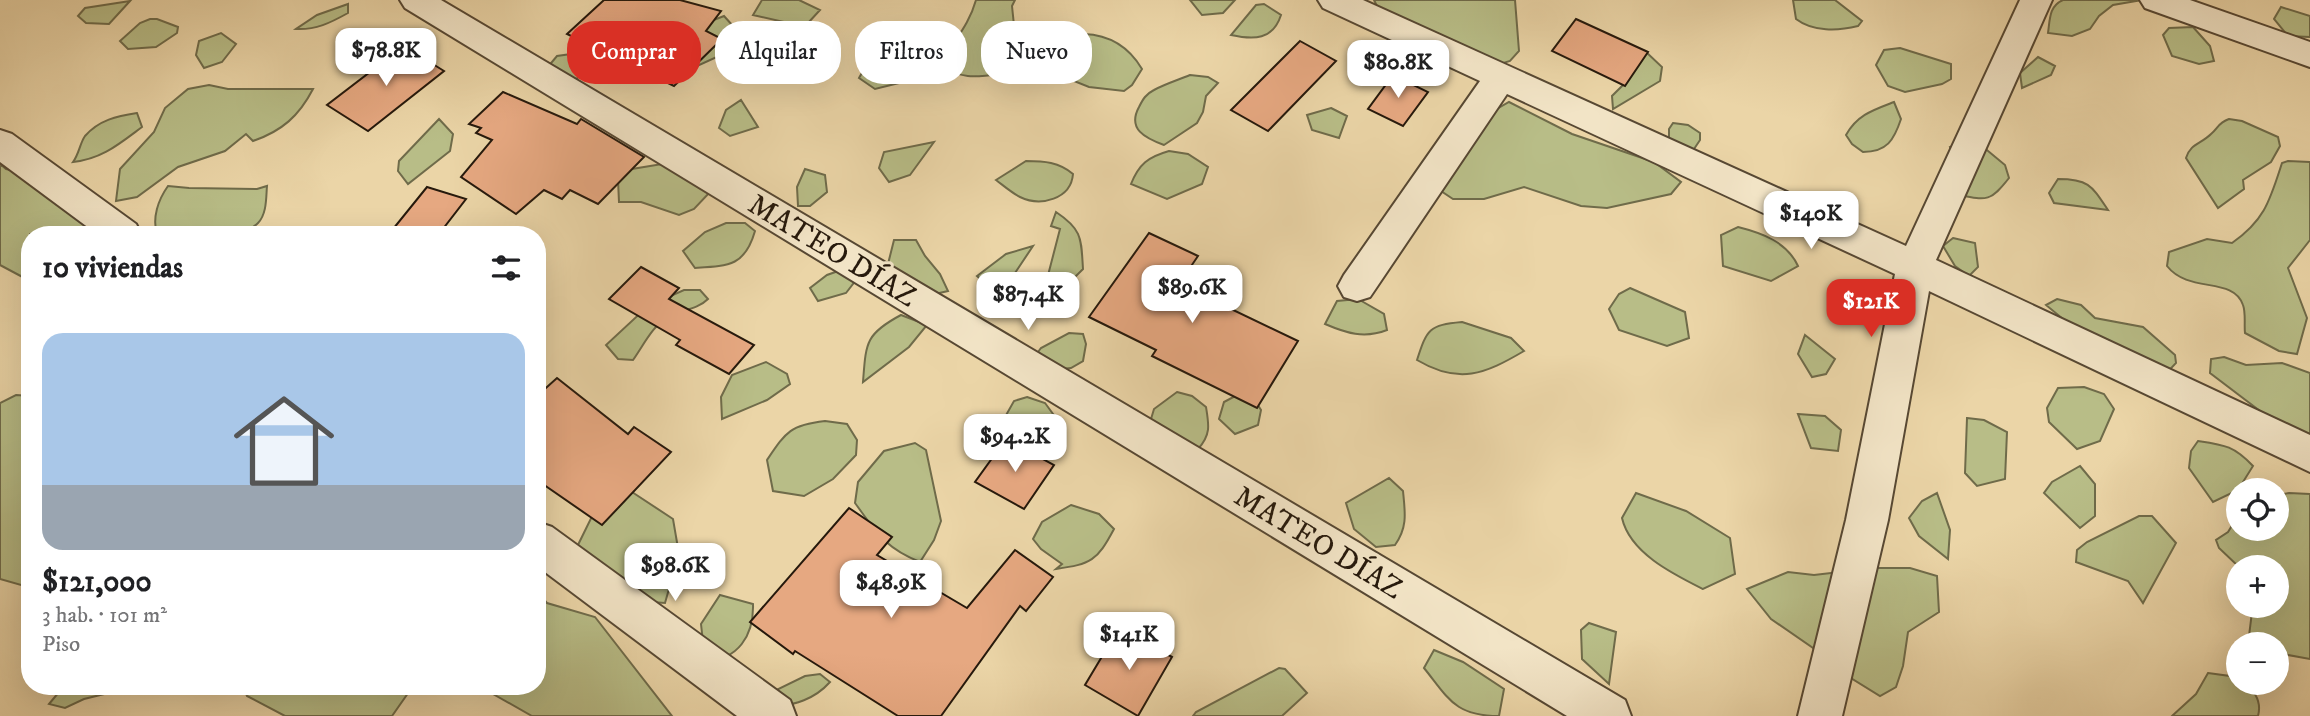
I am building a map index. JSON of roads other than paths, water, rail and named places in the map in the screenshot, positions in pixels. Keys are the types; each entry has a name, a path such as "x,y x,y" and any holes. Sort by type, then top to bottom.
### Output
{"street":[{"name":"MATEO DÍAZ","path":"416,0 1609,716"},
{"path":"1820,716 1867,520 1915,267 2036,0"},
{"path":"2156,0 2310,55"},
{"path":"1349,3 1501,77 1915,267 2310,454"},
{"path":"1357,286 1501,77"},
{"path":"0,143 112,226"},
{"path":"546,548 774,716"}]}
